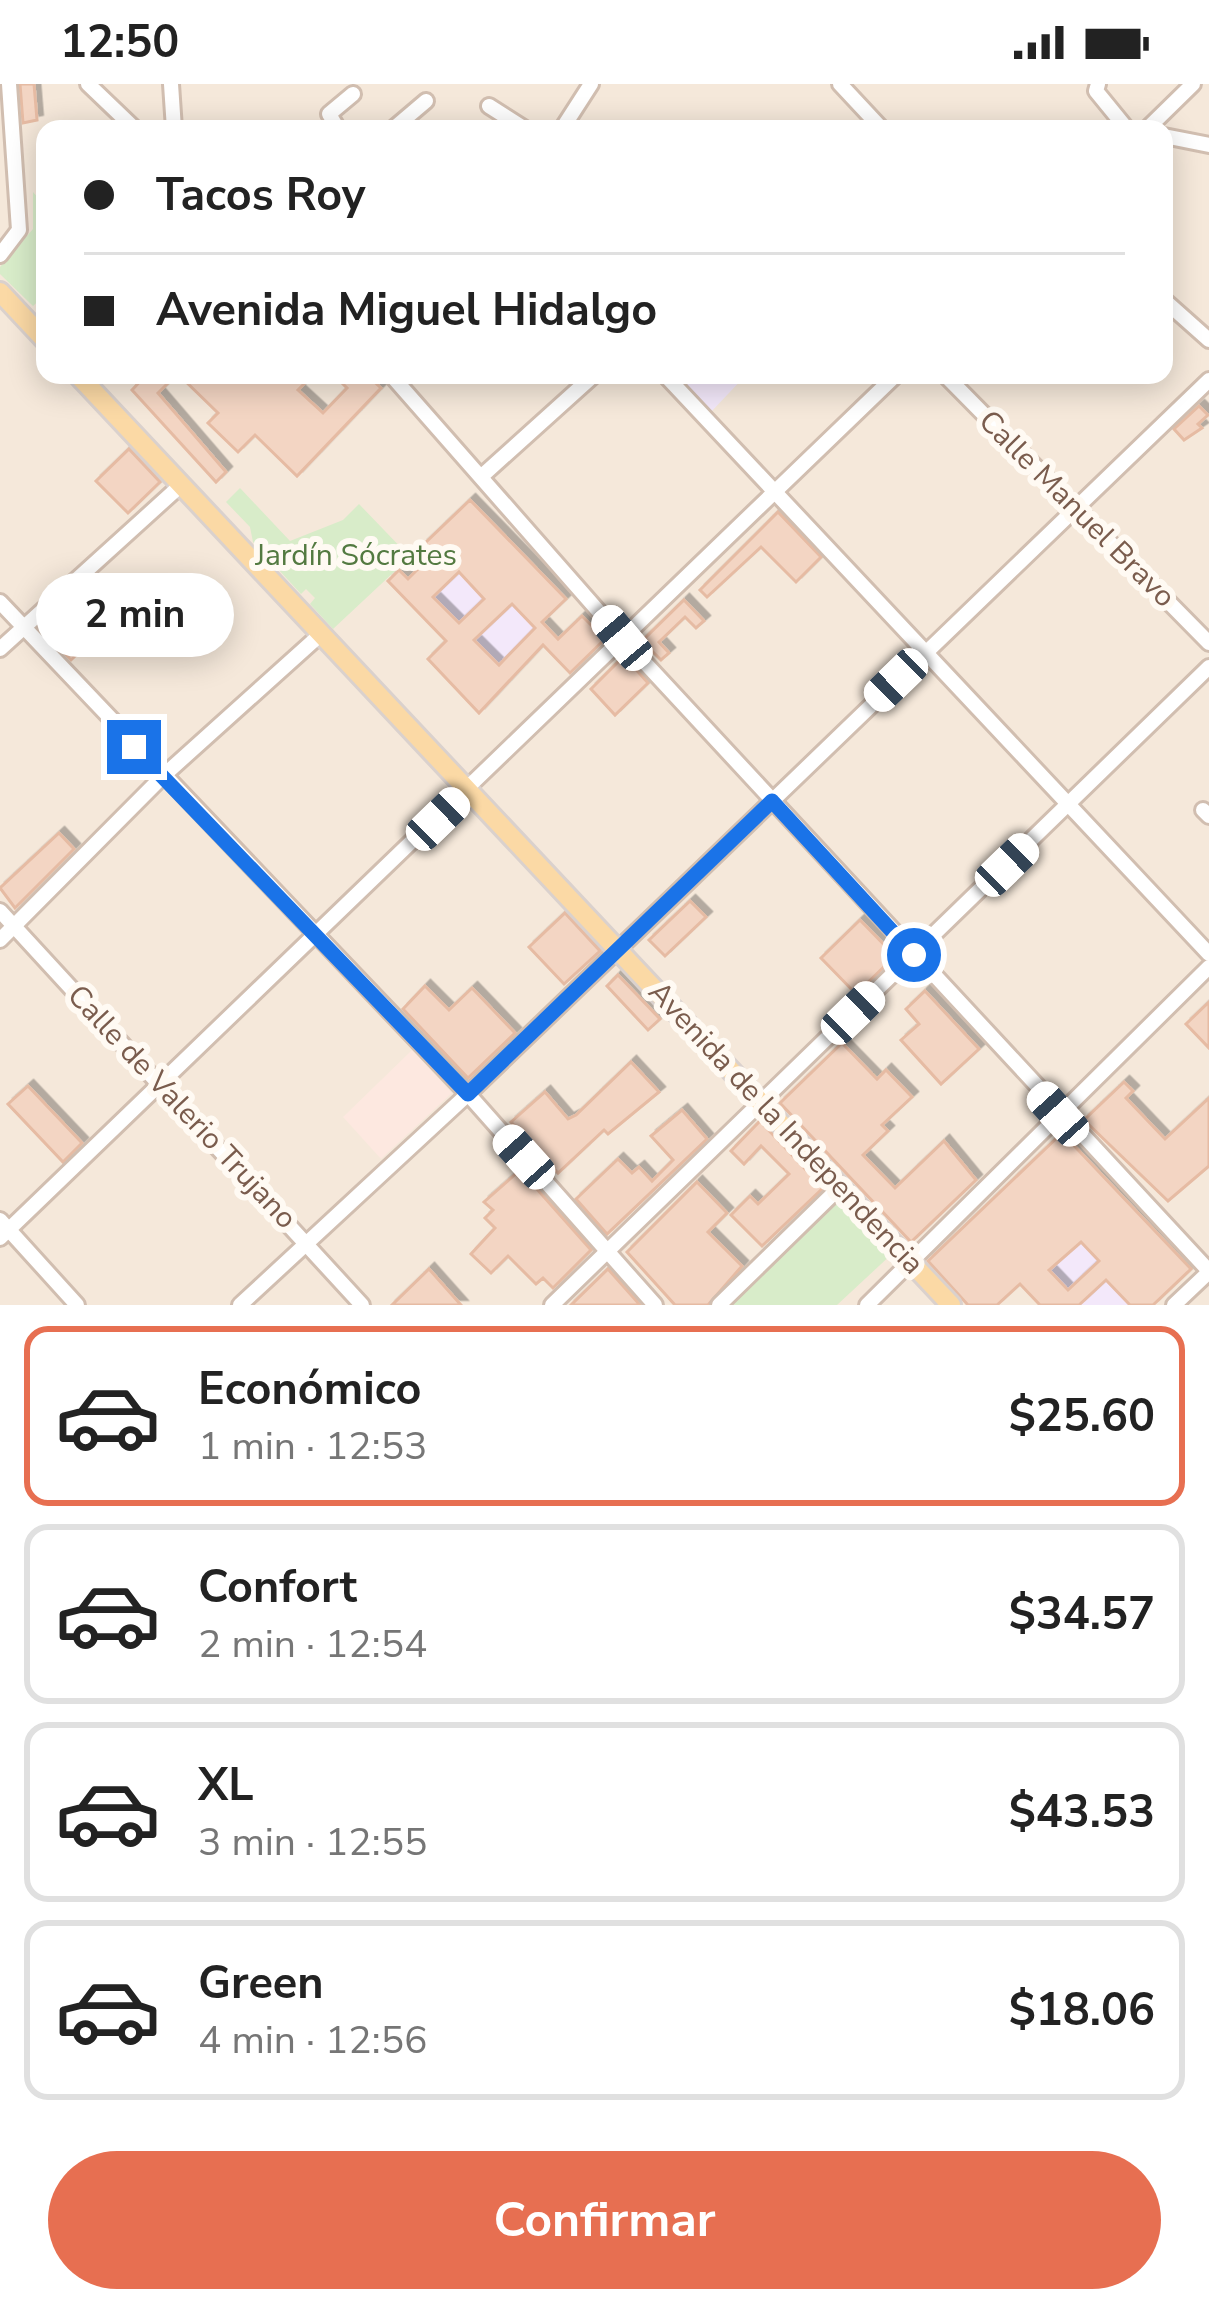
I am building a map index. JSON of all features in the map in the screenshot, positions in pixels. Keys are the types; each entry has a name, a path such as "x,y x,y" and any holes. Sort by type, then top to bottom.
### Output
{"main road":[{"path":"0,292 36,330"},
{"name":"Avenida de la Independencia","path":"86,384 951,1305"}],"street":[{"path":"0,255 19,230 9,84"},
{"path":"88,84 126,120"},
{"path":"171,84 173,120"},
{"path":"568,120 591,84"},
{"path":"840,84 874,120"},
{"path":"1098,84 1096,91 1120,120"},
{"path":"1157,120 1193,84"},
{"path":"333,120 329,114 353,94"},
{"path":"404,120 426,101"},
{"path":"489,106 511,120"},
{"path":"1173,138 1209,145"},
{"path":"1173,307 1209,340"},
{"path":"240,1305 468,1094 1209,380"},
{"path":"399,384 484,475 622,638 1209,1272 1174,1305"},
{"path":"484,475 584,384"},
{"path":"673,384 1209,954"},
{"path":"77,1305 3,1229 317,937 887,384"},
{"name":"Calle Manuel Bravo","path":"954,384 1209,643"},
{"path":"0,649 181,485"},
{"path":"0,602 468,1094 655,1305"},
{"path":"0,940 162,777 321,634"},
{"path":"552,1305 1209,667"},
{"name":"Calle de Valerio Trujano","path":"0,911 162,1084 356,1303"},
{"path":"867,1305 1209,967"},
{"path":"719,1305 840,1187"}],"shaded area":[{"path":"0,84 1209,84 1209,1305 0,1305"},
{"path":"684,384 737,384 711,412"},
{"path":"445,524 505,586 531,562 566,599 542,622 553,634 479,713 428,659 446,640 388,581 399,570 408,578 432,555 423,545"},
{"path":"412,1050 452,1093 381,1159 343,1117"},
{"path":"1126,1200 1191,1269 1153,1305 1059,1305 1045,1266 1050,1269"}],"green space":[{"path":"33,192 36,303 33,306 0,274 0,267 33,229"},
{"name":"Jardín Sócrates","path":"240,488 290,541 343,520 359,504 410,557 333,629 310,604 315,598 306,589 301,594 253,542 250,527 226,502"},
{"path":"842,1196 894,1252 837,1305 726,1305"}],"building":[{"path":"20,84 34,84 37,120 23,123"},
{"path":"138,384 167,384 158,393 226,472 216,482 132,390"},
{"path":"188,384 304,384 298,390 323,413 347,388 343,384 381,388 297,476 255,435 238,452 208,423 218,413"},
{"path":"1199,406 1208,415 1198,424 1202,428 1184,440 1174,429"},
{"path":"129,449 160,482 128,513 96,481"},
{"path":"470,500 566,599 542,622 558,639 582,616 605,639 570,673 543,645 479,713 428,659 446,641 388,581 399,570 408,579 432,555 423,545","holes":["459,572 484,599 459,623 433,597","512,604 535,628 499,665 474,640"]},
{"path":"778,512 821,557 796,582 761,547 707,597 700,590"},
{"path":"684,600 704,621 696,628 685,617 659,642 669,653 661,660 642,641"},
{"path":"70,603 99,633 71,660 42,630"},
{"path":"624,656 648,683 615,715 591,689"},
{"path":"59,833 74,849 15,908 0,888"},
{"path":"690,901 706,917 665,956 649,940"},
{"path":"565,913 600,951 564,984 529,947"},
{"path":"860,920 895,956 856,994 821,958"},
{"path":"618,975 660,1019 648,1030 607,986"},
{"path":"425,986 449,1010 472,988 515,1033 468,1078 403,1009"},
{"path":"925,991 979,1049 941,1084 901,1040 919,1024 906,1009"},
{"path":"1209,1002 1209,1048 1186,1024"},
{"path":"842,1043 877,1079 886,1070 912,1097 882,1125 888,1131 863,1155 895,1188 944,1141 976,1180 911,1242 780,1103"},
{"path":"631,1062 659,1092 608,1134 604,1130 558,1173 511,1122 545,1092 568,1119 576,1115"},
{"path":"1124,1082 1133,1091 1126,1098 1165,1139 1209,1098 1209,1166 1168,1201 1084,1120"},
{"path":"28,1086 82,1143 63,1162 8,1104"},
{"path":"682,1110 707,1139 607,1234 576,1199 618,1159 632,1173 639,1167 652,1181 673,1160 651,1136"},
{"path":"760,1121 823,1188 762,1246 731,1215 750,1196 758,1204 789,1174 761,1146 744,1164 731,1151"},
{"path":"1062,1133 1191,1269 1153,1305 1130,1305 1106,1280 1079,1305 1040,1305 1020,1284 997,1305 968,1305 928,1261","holes":["1081,1242 1099,1261 1068,1290 1049,1270"]},
{"path":"520,1170 591,1250 553,1288 543,1278 536,1284 508,1256 491,1273 471,1254 495,1228 485,1218 493,1210 484,1202"},
{"path":"697,1182 727,1213 708,1232 742,1266 708,1305 675,1305 627,1252"},
{"path":"429,1269 461,1305 392,1305"},
{"path":"608,1269 640,1305 571,1305"}],"route":[{"path":"134,747 468,1094 772,801 914,955"}]}
